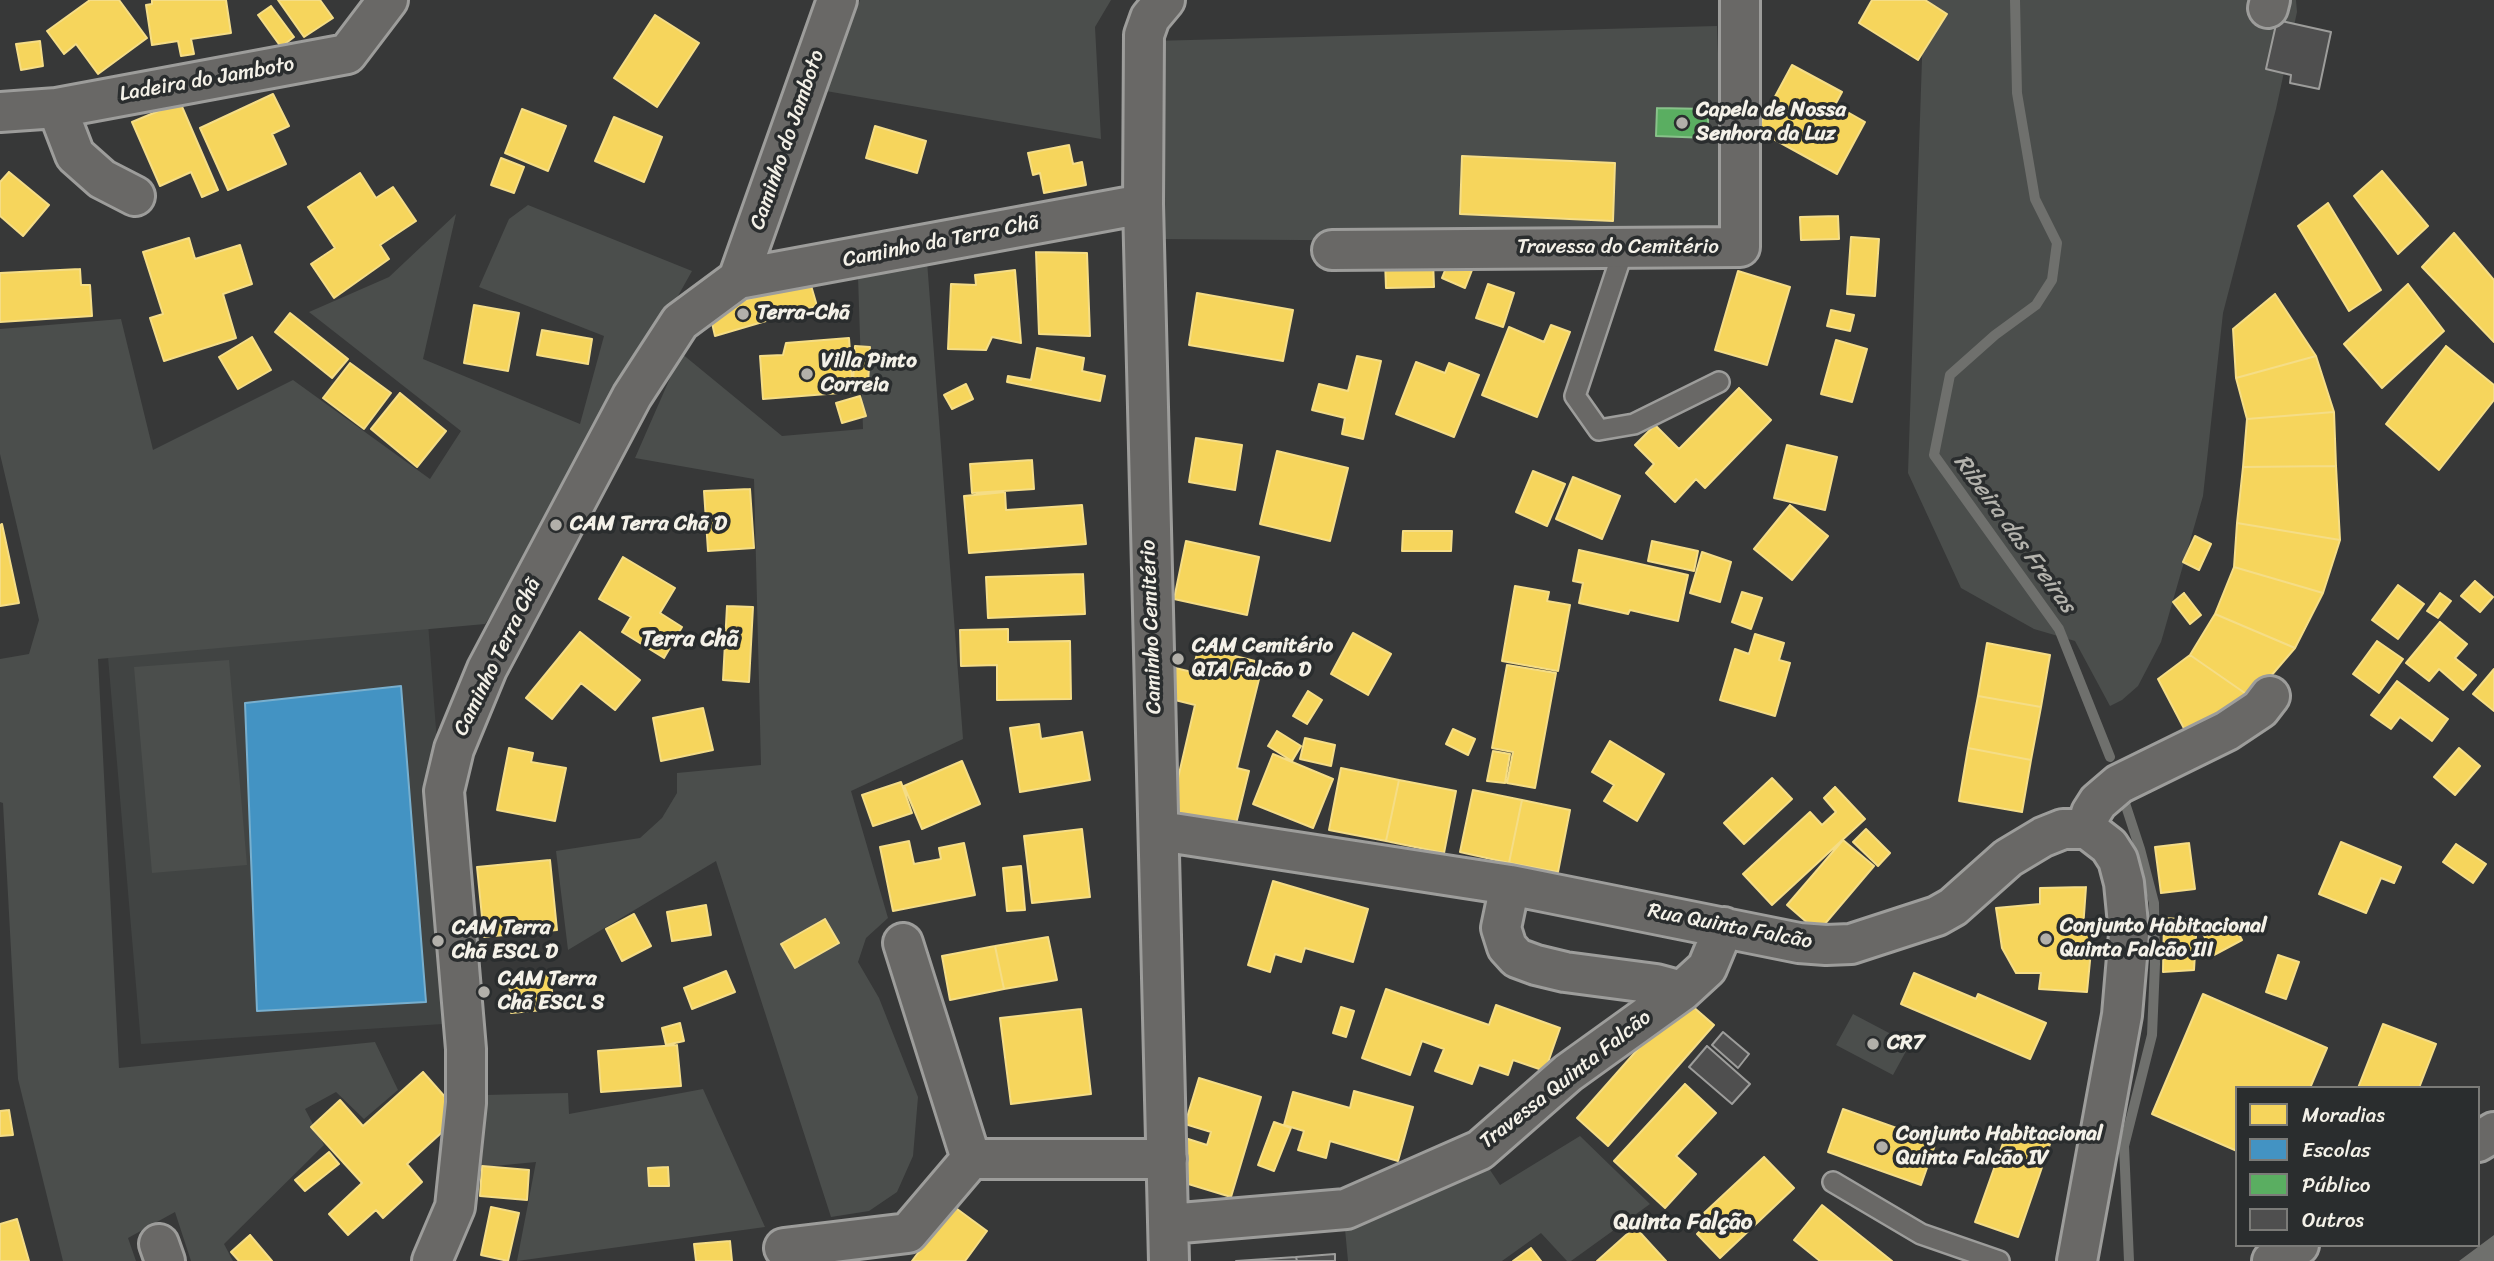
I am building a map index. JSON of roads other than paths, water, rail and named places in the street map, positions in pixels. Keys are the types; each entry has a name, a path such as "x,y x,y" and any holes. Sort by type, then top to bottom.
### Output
{"street":[{"name":"Ladeira do Jamboto","path":"0,112 57,108 347,54 388,0"},
{"name":"Caminho do Jamboto","path":"738,279 837,0"},
{"name":"Caminho Cemitério","path":"1165,0 1150,18 1144,35 1143,204 1169,1261"},
{"name":"Travessa do Cemitério","path":"1332,250 1740,247 1740,0"},
{"path":"57,108 75,155 102,179 135,196"},
{"name":"Caminho da Terra Chã","path":"738,279 1143,204"},
{"name":"Caminho Terra Chã","path":"432,1261 455,1207 466,1103 466,1049 444,791 454,749 487,670 632,396 681,322 738,279"},
{"path":"2077,1261 2122,1016 2129,934 2124,883 2118,860 2109,846 2087,829 2091,813 2098,802 2119,784 2227,731 2260,709 2270,695"},
{"name":"Rua Quinta Falcão","path":"1160,831 1510,885 1799,943 1851,944 1945,912 2008,858 2043,837 2063,829 2087,829"},
{"path":"1510,885 1501,928 1507,947 1517,957 1565,972 1656,984 1682,991"},
{"name":"Travessa Quinta Falcão","path":"1169,1223 1346,1209 1480,1150 1568,1073 1682,991 1707,968 1724,927"},
{"path":"903,943 971,1159"},
{"path":"784,1248 908,1233 971,1159 1167,1159"},
{"path":"2272,1261 2296,1247"}],"lane":[{"path":"1624,248 1575,396 1599,430 1634,424 1719,382"},
{"path":"1833,1182 1921,1234 1999,1261"}],"waterway":[{"name":"Ribeira das Freiras","path":"2015,0 2017,93 2035,199 2057,243 2052,280 2036,305 1995,335 1950,375 1934,455 2059,629 2110,757"},
{"path":"2123,797 2154,903 2155,964 2152,1035 2124,1146 2129,1261"}],"place":[{"name":"Capela de Nossa Senhora da Luz","path":"1682,123"},
{"name":"Terra-Chã","path":"743,314"},
{"name":"Villa Pinto Correia","path":"807,374"},
{"name":"CAM Terra Chã D","path":"556,525"},
{"name":"CAM Cemitério QTA Falcão D","path":"1178,659"},
{"name":"Conjunto Habitacional Quinta Falcão III","path":"2046,939"},
{"name":"CAM Terra Chã ESCL D","path":"438,941"},
{"name":"CAM Terra Chã ESCL S","path":"484,992"},
{"name":"CR7","path":"1873,1044"},
{"name":"Conjunto Habitacional Quinta Falcão IV","path":"1882,1147"}],"district":[{"name":"Terra Chã","path":"690,640"},
{"name":"Quinta Falção","path":"1683,1223"}]}
